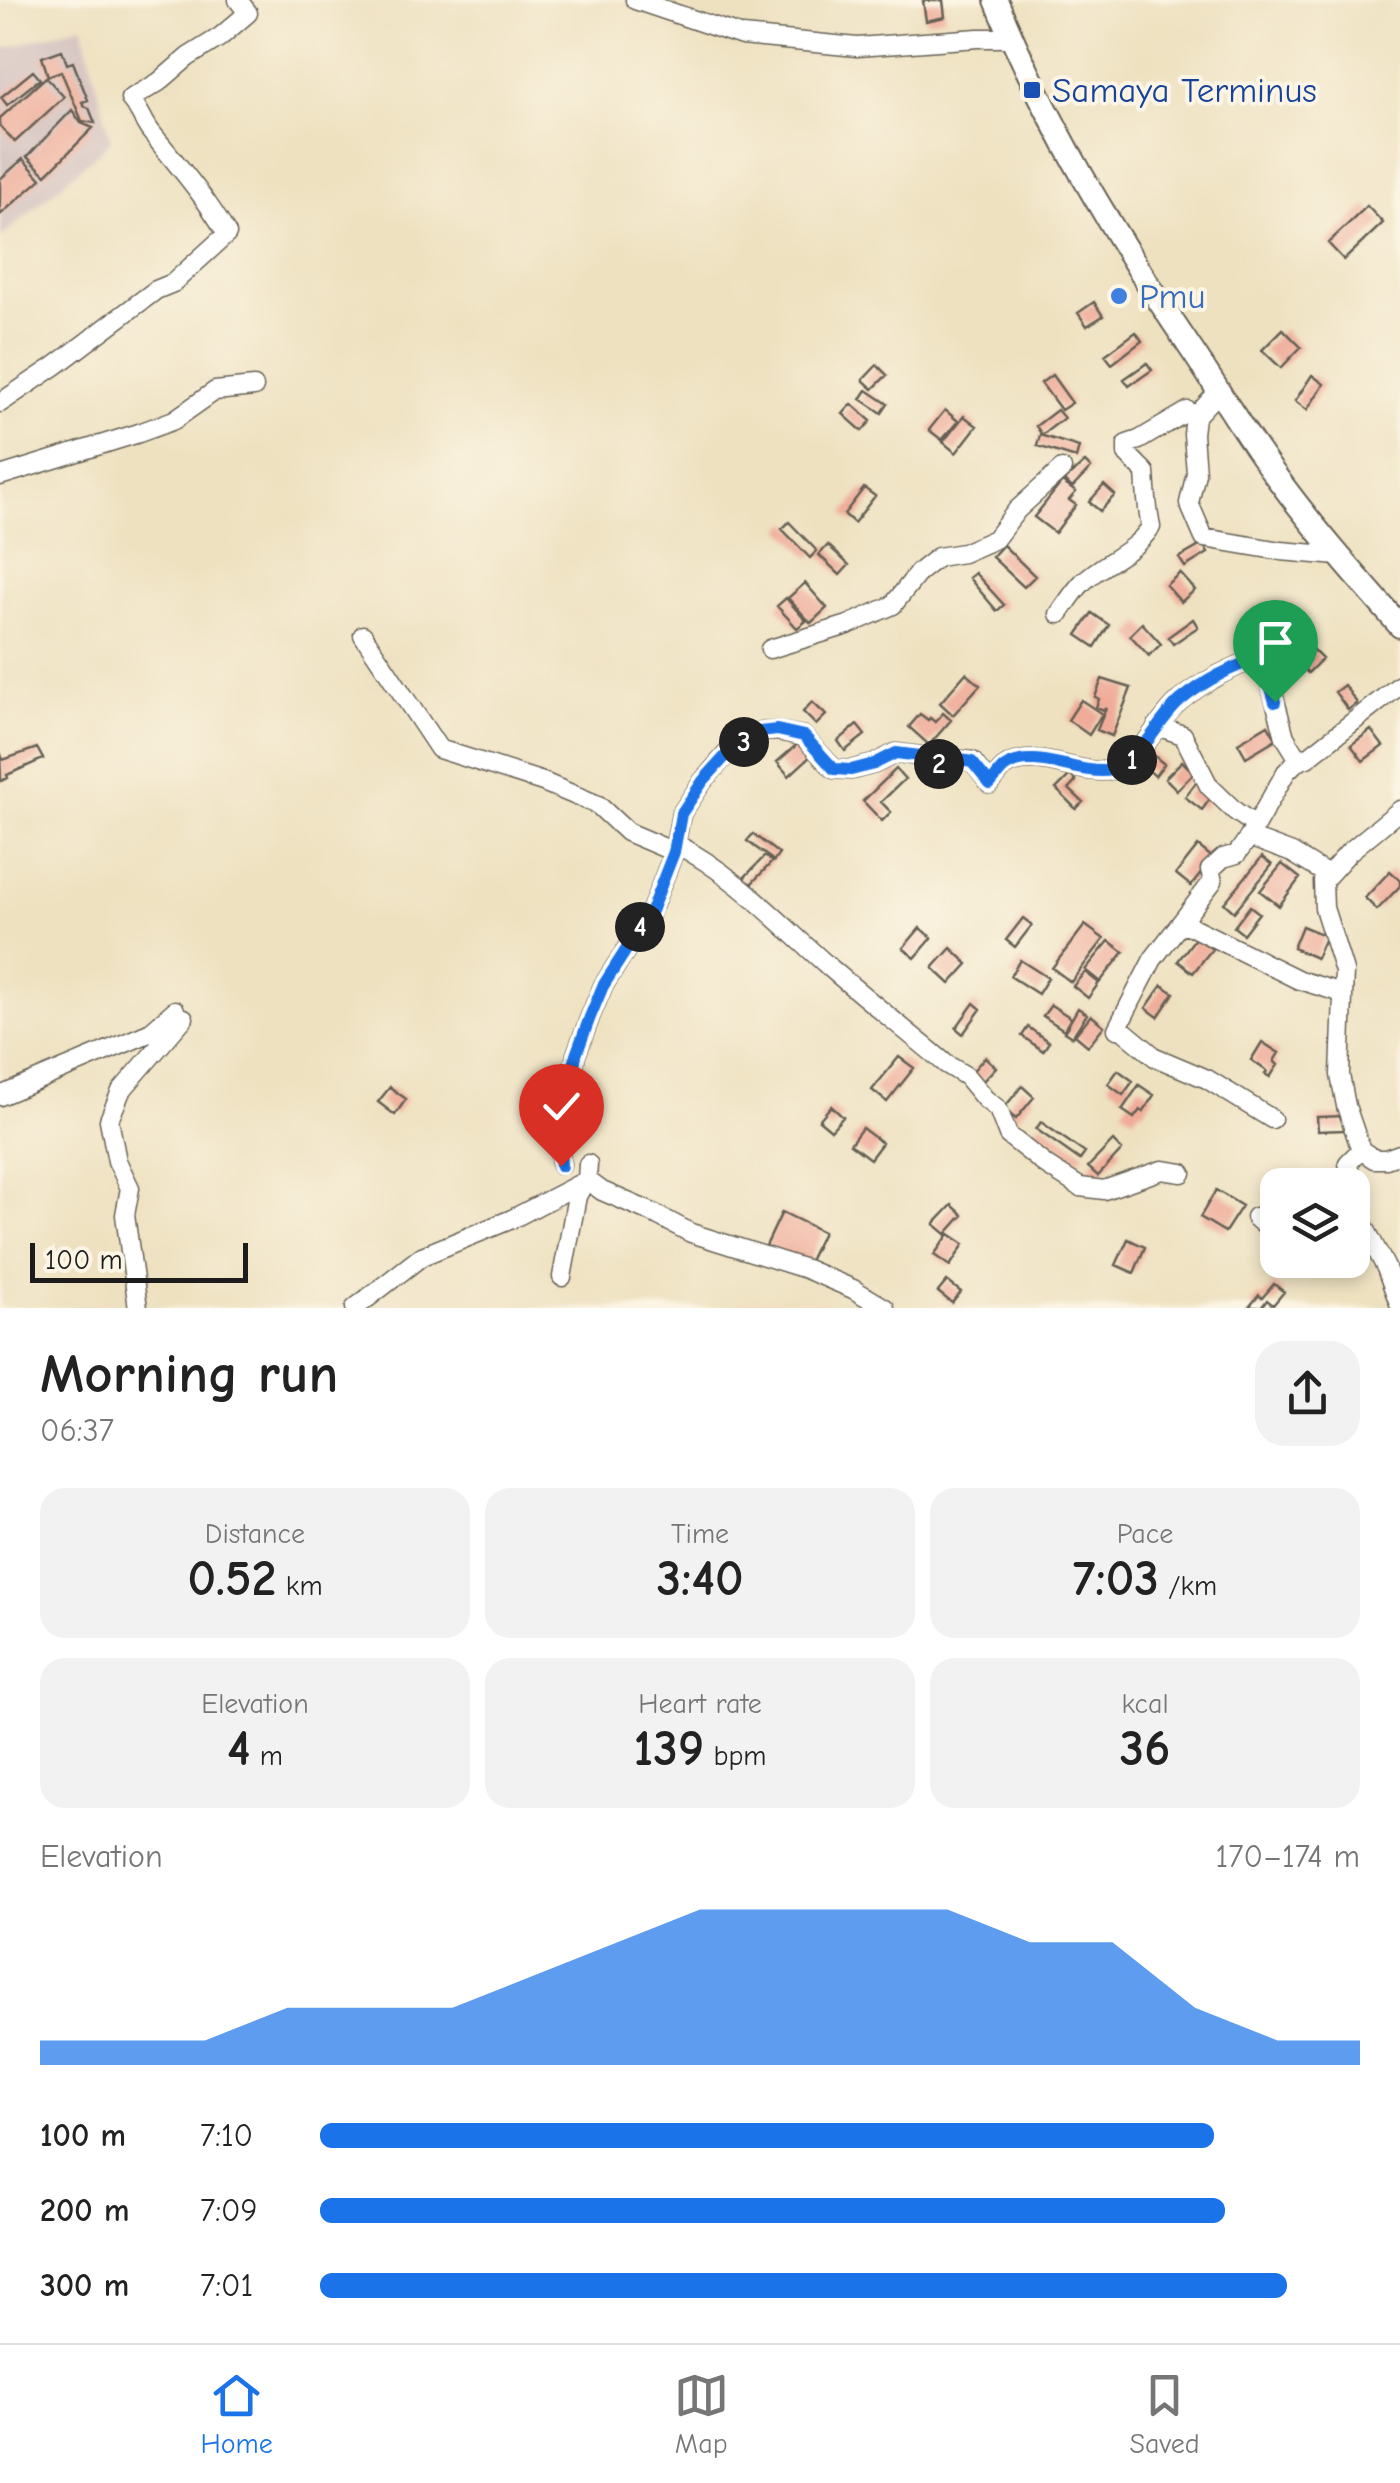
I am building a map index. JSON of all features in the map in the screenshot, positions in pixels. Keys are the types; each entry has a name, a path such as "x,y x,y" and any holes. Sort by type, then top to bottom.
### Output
{"main road":[{"path":"996,0 1064,146 1153,293 1278,479 1400,626"}],"street":[{"path":"0,403 156,290 173,282 226,234 190,178 147,128 142,113 130,99 159,82 248,12 238,0"},
{"path":"636,0 742,36 761,38 857,47 1012,38"},
{"path":"0,476 174,420 214,391 254,387"},
{"path":"1219,390 1195,417 1193,434 1196,473 1189,503 1204,538 1340,556"},
{"path":"1060,614 1083,582 1128,553 1151,527 1145,472 1126,454 1127,444 1188,411 1195,417"},
{"path":"770,649 848,625 892,605 918,572 938,558 996,540 1017,510 1062,469"},
{"path":"1256,631 1285,736 1300,761"},
{"path":"363,636 439,750 543,782 598,806 628,832 705,859 828,966 946,1064 966,1076 998,1110 1008,1135 1047,1166 1080,1187 1104,1190 1162,1170 1182,1173"},
{"path":"561,1166 559,1139 576,1055 590,1017 603,986 651,911 675,848 681,814 731,750 760,732 777,730 804,736 834,769 851,770 896,753 920,756 938,764 972,762 990,784 1004,767 1028,761 1062,762 1109,771 1129,764 1178,702 1221,672 1262,656"},
{"path":"1272,1120 1207,1079 1155,1057 1118,1028 1153,959 1213,882 1210,870 1224,858 1237,854 1286,772 1400,685"},
{"path":"1158,726 1183,735 1209,786 1252,831 1328,876"},
{"path":"1400,810 1350,852 1323,881 1324,908 1344,970 1340,1076 1346,1106 1361,1150 1374,1159 1400,1154"},
{"path":"1182,922 1299,980 1342,994"},
{"path":"0,1096 149,1033 179,1014 121,1092 109,1120 117,1161 130,1188 125,1216 138,1308"},
{"path":"1349,1168 1348,1162 1361,1150"},
{"path":"562,1276 578,1196 587,1172"},
{"path":"354,1308 422,1256 512,1219 587,1172"},
{"path":"587,1172 602,1191 692,1233 806,1269 885,1308"},
{"path":"1255,1218 1260,1222"},
{"path":"1370,1237 1400,1306"},
{"path":"1370,1245 1374,1245"}],"shaded area":[{"path":"82,25 111,141 0,238 0,50"}],"building":[{"path":"943,0 945,17 926,21 923,1"},
{"path":"62,50 67,64 73,62 88,100 82,102 95,123 82,121 61,71 48,76 42,57"},
{"path":"33,71 40,79 7,105 1,97"},
{"path":"46,77 64,97 15,142 0,126 0,118"},
{"path":"72,110 81,123 93,128 46,175 27,157"},
{"path":"23,159 41,179 0,215 0,179"},
{"path":"1367,206 1383,223 1344,260 1328,243"},
{"path":"1094,302 1103,316 1087,326 1078,313"},
{"path":"1283,329 1301,347 1281,368 1262,350"},
{"path":"1136,332 1142,341 1112,364 1105,355"},
{"path":"1147,363 1152,370 1129,386 1124,379"},
{"path":"877,365 887,375 873,389 863,380"},
{"path":"1052,375 1072,403 1061,410 1041,383"},
{"path":"1312,375 1324,384 1307,410 1295,401"},
{"path":"867,390 888,404 882,413 861,399"},
{"path":"852,404 871,421 862,431 843,414"},
{"path":"945,410 958,421 942,440 929,430"},
{"path":"1057,410 1064,418 1042,435 1036,426"},
{"path":"964,416 977,426 956,453 943,442"},
{"path":"1040,435 1079,447 1076,458 1037,446"},
{"path":"1085,462 1091,468 1072,488 1064,480"},
{"path":"1062,482 1076,492 1069,500 1076,505 1055,533 1034,517"},
{"path":"1104,485 1115,495 1100,511 1089,502"},
{"path":"864,488 875,496 854,523 844,514"},
{"path":"789,522 817,551 810,558 782,529"},
{"path":"1203,544 1208,553 1185,567 1179,558"},
{"path":"828,545 849,565 840,575 819,555"},
{"path":"1003,545 1035,576 1024,587 992,557"},
{"path":"975,573 1004,605 997,611 969,578"},
{"path":"1180,573 1195,590 1181,602 1166,585"},
{"path":"805,583 827,608 811,623 788,598"},
{"path":"786,598 806,621 797,628 777,606"},
{"path":"1092,613 1109,625 1095,647 1077,635"},
{"path":"1285,616 1302,631 1291,642 1274,627"},
{"path":"1193,619 1198,627 1173,644 1168,637"},
{"path":"1142,623 1161,644 1149,656 1130,635"},
{"path":"1307,644 1322,659 1308,673 1293,658"},
{"path":"966,673 980,685 953,715 940,703"},
{"path":"1102,679 1131,688 1112,736 1097,730 1106,708 1096,707 1099,699 1095,697"},
{"path":"1344,685 1357,703 1348,710 1335,692"},
{"path":"1081,700 1102,714 1089,735 1068,720"},
{"path":"812,702 826,715 816,725 803,712"},
{"path":"943,713 951,720 929,745 909,727 920,714 935,722"},
{"path":"857,725 865,735 845,751 838,741"},
{"path":"1268,725 1276,739 1246,757 1238,743"},
{"path":"1371,730 1383,746 1363,761 1351,745"},
{"path":"801,741 813,754 789,776 777,762"},
{"path":"37,748 43,759 1,781 0,752 3,760"},
{"path":"1146,749 1164,764 1155,776 1137,760"},
{"path":"1182,761 1194,773 1177,790 1165,778"},
{"path":"896,769 905,779 881,802 891,812 882,821 863,801"},
{"path":"1070,775 1076,781 1069,789 1083,802 1076,809 1056,789"},
{"path":"1197,781 1214,793 1202,810 1185,797"},
{"path":"753,834 779,854 774,861 747,841"},
{"path":"1198,846 1213,858 1191,886 1176,874"},
{"path":"765,856 772,862 750,885 743,879"},
{"path":"1262,857 1272,865 1234,912 1224,903"},
{"path":"1282,864 1300,878 1279,906 1260,891"},
{"path":"1390,871 1400,880 1400,886 1377,910 1365,898"},
{"path":"1250,906 1259,913 1243,934 1234,927"},
{"path":"1023,918 1032,925 1015,947 1006,940"},
{"path":"1085,925 1104,939 1071,982 1052,968"},
{"path":"1302,926 1326,936 1316,958 1293,948"},
{"path":"920,928 932,938 915,958 903,948"},
{"path":"1196,937 1212,949 1193,973 1178,961"},
{"path":"1109,941 1124,952 1100,982 1085,970"},
{"path":"951,948 968,964 950,984 933,968"},
{"path":"1020,960 1048,978 1038,994 1010,976"},
{"path":"1085,972 1099,983 1088,998 1073,986"},
{"path":"1162,985 1174,993 1158,1017 1146,1008"},
{"path":"974,1003 981,1009 963,1034 956,1028"},
{"path":"1051,1005 1071,1018 1064,1030 1043,1016"},
{"path":"1078,1008 1087,1014 1072,1037 1064,1032"},
{"path":"1091,1015 1104,1026 1088,1046 1075,1035"},
{"path":"1028,1027 1049,1042 1043,1051 1022,1036"},
{"path":"1262,1042 1279,1053 1274,1061 1278,1065 1270,1077 1251,1060"},
{"path":"899,1057 914,1068 887,1102 872,1090"},
{"path":"985,1057 996,1067 981,1083 970,1074"},
{"path":"1118,1070 1133,1081 1123,1095 1108,1084"},
{"path":"1139,1085 1154,1095 1134,1118 1122,1110"},
{"path":"1022,1086 1034,1097 1016,1119 1003,1109"},
{"path":"390,1087 406,1099 395,1115 378,1102"},
{"path":"831,1106 843,1117 831,1130 819,1120"},
{"path":"1344,1116 1344,1130 1318,1131 1317,1117"},
{"path":"1041,1122 1085,1153 1080,1160 1036,1129"},
{"path":"862,1128 882,1143 870,1159 850,1144"},
{"path":"1113,1141 1122,1150 1098,1176 1088,1167"},
{"path":"1216,1190 1242,1206 1225,1232 1200,1217"},
{"path":"952,1205 963,1215 946,1234 934,1224"},
{"path":"782,1212 823,1232 807,1265 766,1246"},
{"path":"949,1234 964,1244 950,1266 934,1255"},
{"path":"1128,1239 1145,1247 1134,1273 1116,1265"},
{"path":"947,1281 961,1292 952,1303 938,1292"},
{"path":"1274,1284 1284,1292 1273,1305 1267,1300 1261,1308 1250,1306 1259,1295 1262,1298"}],"place":[{"name":"Samaya Terminus","path":"1032,90"},
{"name":"Pmu","path":"1119,296"}],"route":[{"path":"561,1166 559,1139 576,1055 590,1017 603,986 651,911 674,852 681,814 731,750 760,732 777,730 804,736 834,769 851,770 896,753 920,756 938,764 972,762 990,784 1004,767 1017,762 1062,762 1109,771 1129,764 1178,702 1221,672 1262,656 1275,702"}]}
